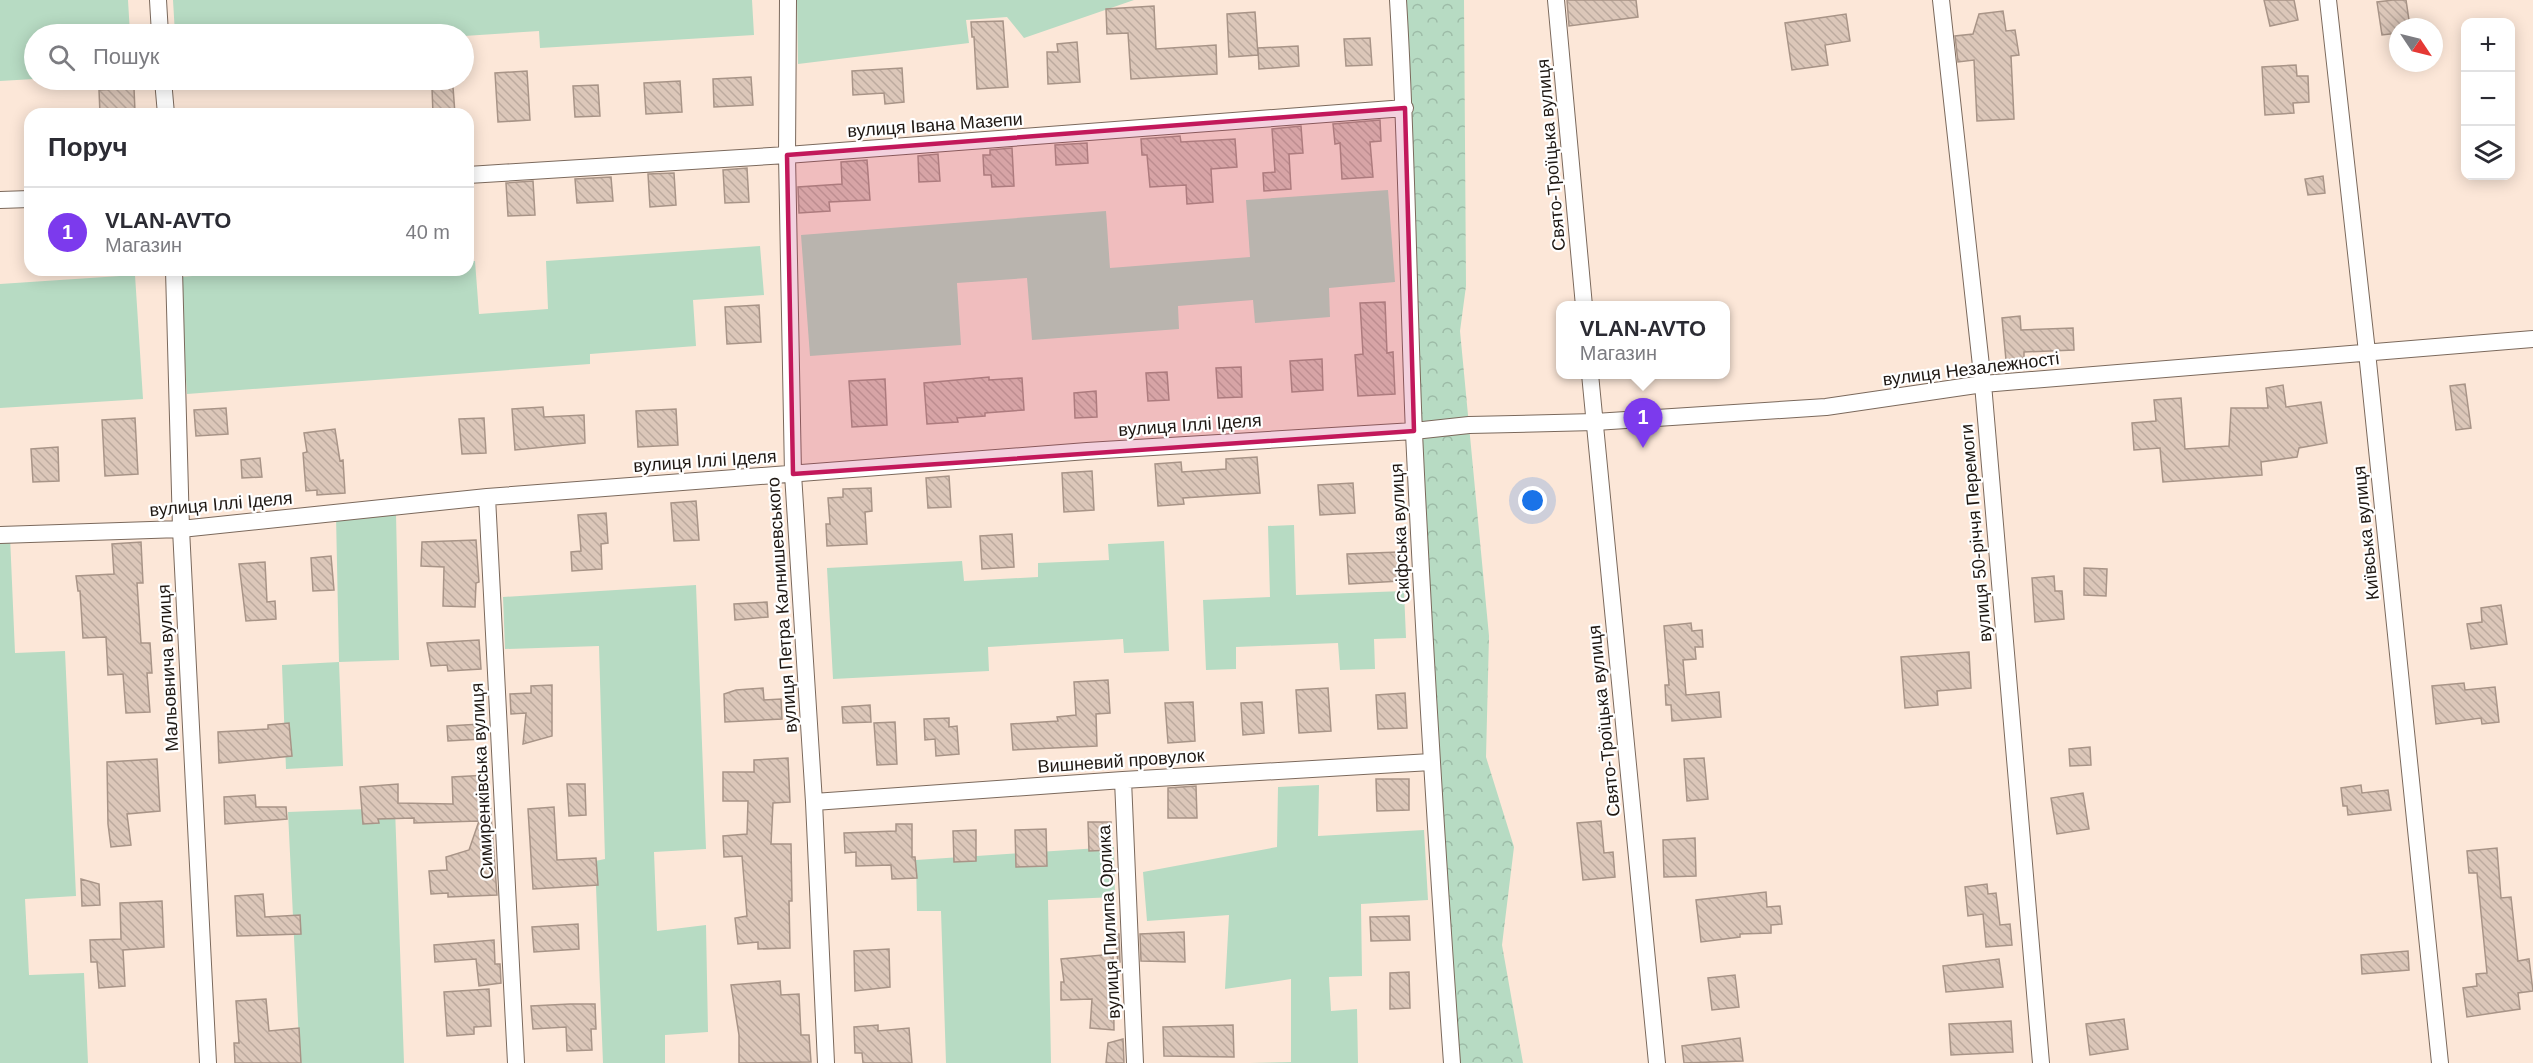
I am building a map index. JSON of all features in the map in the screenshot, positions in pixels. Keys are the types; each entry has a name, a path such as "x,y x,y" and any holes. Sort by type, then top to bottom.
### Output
{"street":[{"path":"158,0 159,24"},
{"name":"вулиця Петра Калнишевського","path":"788,0 787,155 793,474 814,802 826,1063"},
{"name":"Скіфська вулиця","path":"1398,0 1405,108 1414,430 1431,762 1452,1063"},
{"name":"Свято-Троїцька вулиця","path":"1556,0 1584,301"},
{"name":"вулиця 50-річчя Перемоги","path":"1941,0 1983,384 2041,1063"},
{"name":"Київська вулиця","path":"2328,0 2367,352 2440,1063"},
{"path":"164,90 165,108"},
{"name":"вулиця Івана Мазепи","path":"474,175 787,155 1405,108"},
{"path":"0,200 24,199"},
{"name":"Мальовнича вулиця","path":"174,276 181,529 208,1063"},
{"name":"вулиця Незалежності","path":"1414,430 1469,425 1594,422 1826,407 1983,384 2533,339"},
{"name":"Свято-Троїцька вулиця","path":"1590,379 1657,1063"},
{"name":"вулиця Іллі Іделя","path":"0,535 181,529 487,497 1087,451 1414,430"},
{"name":"Симиренківська вулиця","path":"487,497 516,1063"},
{"name":"Вишневий провулок","path":"814,802 1123,780 1431,762"},
{"name":"вулиця Пилипа Орлика","path":"1123,780 1135,1063"}],"highlighted area":[{"path":"1405,108 1414,431 793,474 787,155"}],"green space":[{"path":"0,0 128,0 129,24 24,24 24,80 0,81"},
{"path":"173,0 752,0 754,35 540,48 539,31 474,35 474,24 174,24"},
{"path":"797,0 1134,0 1024,38 1007,17 966,20 969,43 798,64"},
{"path":"1398,0 1464,0 1466,286 1460,331 1489,636 1486,757 1514,847 1502,945 1523,1063 1452,1063"},
{"path":"1388,190 1395,282 1329,288 1330,317 1255,323 1253,300 1178,306 1179,329 1032,340 1027,278 957,283 961,345 810,356 801,235 1106,211 1110,268 1250,257 1246,200"},
{"path":"760,246 764,295 693,300 696,346 590,354 590,364 187,394 179,277 474,276 475,261 479,314 548,309 546,261"},
{"path":"135,276 143,399 0,408 0,284"},
{"path":"396,513 399,660 339,662 336,515"},
{"path":"1294,525 1296,595 1404,591 1406,638 1374,639 1375,669 1340,670 1338,643 1236,647 1236,669 1206,670 1203,600 1270,597 1268,526"},
{"path":"10,536 15,653 65,651 76,896 25,899 29,975 84,973 88,1063 0,1063 0,537"},
{"path":"1164,541 1169,651 1124,653 1123,639 988,647 989,671 833,679 827,568 962,561 964,581 1038,577 1038,563 1109,560 1108,544"},
{"path":"696,585 706,849 654,852 657,931 706,925 708,1032 665,1035 665,1063 603,1063 595,861 605,859 599,646 505,649 503,597"},
{"path":"339,662 343,766 286,769 282,665"},
{"path":"1319,785 1318,836 1424,830 1428,900 1361,904 1362,976 1329,977 1331,1011 1357,1009 1358,1063 1250,1063 1291,1062 1291,979 1225,989 1229,915 1147,921 1143,872 1277,847 1278,787"},
{"path":"395,808 404,1063 300,1063 288,812"},
{"path":"1114,847 1115,897 1048,900 1051,1063 946,1063 941,911 917,911 916,860"}],"building":[{"path":"1567,0 1636,0 1638,17 1569,26"},
{"path":"2264,0 2294,0 2298,20 2270,26"},
{"path":"2406,0 2409,18 2389,18 2389,34 2382,35 2377,2"},
{"path":"1154,6 1156,49 1216,45 1217,74 1131,79 1128,33 1107,34 1106,9"},
{"path":"2003,11 2006,31 2015,30 2019,55 2011,56 2014,119 1977,121 1974,60 1958,62 1955,36 1973,34 1979,14"},
{"path":"1255,12 1258,55 1229,57 1227,14"},
{"path":"1846,14 1850,41 1825,45 1828,65 1792,70 1785,23"},
{"path":"1003,21 1008,87 977,89 971,22"},
{"path":"1370,38 1372,65 1346,66 1344,39"},
{"path":"1077,42 1080,82 1048,84 1047,52 1058,52 1057,44"},
{"path":"1298,46 1299,66 1259,69 1258,48"},
{"path":"2296,65 2297,76 2308,76 2309,102 2293,103 2294,113 2265,115 2262,67"},
{"path":"902,68 904,102 885,104 884,93 853,95 852,71"},
{"path":"527,71 530,120 498,122 495,73"},
{"path":"751,77 753,105 714,107 713,79"},
{"path":"680,81 682,112 646,114 644,83"},
{"path":"598,85 600,116 575,117 573,86"},
{"path":"99,90 134,90 135,108 100,108"},
{"path":"432,90 453,90 455,108 433,108"},
{"path":"1380,120 1381,141 1370,142 1373,177 1342,179 1340,143 1335,144 1333,124"},
{"path":"1301,126 1303,153 1289,154 1291,189 1264,191 1263,173 1275,172 1272,129"},
{"path":"1180,136 1181,142 1235,139 1237,167 1211,169 1213,202 1187,204 1186,185 1150,187 1147,155 1142,155 1141,139"},
{"path":"1087,143 1088,163 1056,165 1055,145"},
{"path":"1012,148 1014,186 992,187 991,175 984,175 983,155 990,155 990,150"},
{"path":"938,154 940,181 919,182 918,156"},
{"path":"867,160 870,200 829,202 830,211 799,213 798,187 842,184 841,162"},
{"path":"747,168 749,202 725,203 723,170"},
{"path":"674,173 676,205 650,207 648,174"},
{"path":"2323,176 2325,193 2308,195 2305,179"},
{"path":"611,177 613,201 577,203 575,179"},
{"path":"533,181 535,215 508,216 506,183"},
{"path":"1385,302 1387,353 1393,352 1395,394 1358,396 1355,355 1363,354 1360,303"},
{"path":"759,305 761,342 727,344 725,307"},
{"path":"2020,316 2021,330 2073,328 2074,350 2024,352 2024,358 2006,360 2002,318"},
{"path":"1322,359 1323,390 1292,392 1290,361"},
{"path":"1241,367 1242,397 1218,398 1216,368"},
{"path":"1167,372 1169,400 1148,401 1146,373"},
{"path":"989,377 989,380 1022,378 1024,410 985,413 985,416 957,418 958,422 927,424 924,383"},
{"path":"885,379 887,425 852,427 849,381"},
{"path":"2465,384 2471,428 2456,430 2450,386"},
{"path":"2283,385 2286,407 2321,402 2327,443 2299,448 2297,457 2261,462 2262,475 2163,482 2160,448 2134,450 2132,423 2156,421 2154,400 2181,398 2185,449 2229,446 2231,408 2268,408 2266,388"},
{"path":"1096,391 1097,417 1075,418 1074,393"},
{"path":"543,407 544,417 584,415 585,443 515,450 512,409"},
{"path":"226,408 228,434 196,436 194,410"},
{"path":"676,409 678,445 638,447 636,411"},
{"path":"135,418 138,474 105,476 102,420"},
{"path":"484,418 486,453 462,454 459,419"},
{"path":"335,429 340,461 343,460 345,493 317,495 317,490 306,491 303,453 307,452 304,433"},
{"path":"58,447 59,481 33,482 31,449"},
{"path":"1257,457 1260,493 1183,498 1184,504 1158,506 1155,464 1181,462 1182,472 1226,469 1226,459"},
{"path":"260,458 262,477 242,478 241,460"},
{"path":"1092,471 1094,510 1064,512 1062,473"},
{"path":"949,476 951,507 928,508 926,478"},
{"path":"1353,483 1355,513 1320,515 1318,485"},
{"path":"871,488 872,511 865,512 867,544 827,546 826,524 830,524 828,498 843,497 843,489"},
{"path":"696,501 699,540 674,541 671,503"},
{"path":"606,513 608,543 601,544 602,569 572,571 571,552 581,551 578,515"},
{"path":"1012,534 1014,567 982,569 980,536"},
{"path":"476,540 479,582 476,583 475,607 443,606 444,567 421,566 422,542"},
{"path":"141,542 143,583 137,583 141,643 150,643 152,673 147,673 150,712 126,713 123,674 108,675 106,637 83,638 80,591 78,591 76,576 114,574 112,544"},
{"path":"1398,552 1400,581 1349,584 1347,554"},
{"path":"331,556 334,590 313,591 311,558"},
{"path":"265,562 267,602 275,601 276,619 246,621 239,564"},
{"path":"2084,568 2107,569 2106,596 2084,595"},
{"path":"2054,576 2055,591 2062,591 2064,619 2035,622 2032,578"},
{"path":"767,602 768,617 735,620 734,604"},
{"path":"2501,605 2507,644 2471,649 2467,624 2482,622 2481,608"},
{"path":"1691,623 1692,631 1702,630 1703,647 1695,647 1696,659 1683,660 1686,695 1719,692 1721,717 1672,721 1671,705 1666,705 1665,685 1669,685 1664,626"},
{"path":"479,640 481,669 448,671 447,665 431,666 427,643"},
{"path":"1969,652 1971,688 1937,691 1938,705 1905,708 1901,657"},
{"path":"1108,680 1110,713 1096,714 1097,746 1013,750 1011,724 1058,721 1057,717 1076,715 1074,682"},
{"path":"2464,683 2465,690 2495,687 2499,722 2482,724 2481,718 2436,724 2432,686"},
{"path":"552,685 552,736 523,744 526,713 511,714 510,694 531,693 531,686"},
{"path":"763,688 764,700 781,699 782,719 725,722 724,694 736,690"},
{"path":"1328,688 1331,731 1299,733 1296,690"},
{"path":"1405,693 1407,728 1378,729 1376,695"},
{"path":"1193,702 1195,741 1168,743 1165,703"},
{"path":"1262,702 1264,733 1243,735 1241,703"},
{"path":"870,705 871,722 843,723 842,707"},
{"path":"949,718 949,727 957,726 959,754 936,756 935,739 925,740 924,719"},
{"path":"895,722 897,764 877,765 874,723"},
{"path":"289,723 292,756 219,763 218,732 268,729 268,725"},
{"path":"481,724 482,739 448,741 447,726"},
{"path":"2090,747 2091,765 2070,766 2069,749"},
{"path":"788,758 790,802 773,803 771,844 791,844 790,948 758,949 758,942 738,944 735,918 747,916 742,856 724,857 723,836 747,834 748,801 723,801 723,772 754,772 754,760"},
{"path":"1704,758 1708,799 1687,801 1684,759"},
{"path":"157,759 160,811 127,814 131,845 111,847 108,824 107,762"},
{"path":"488,775 497,895 448,897 448,893 431,894 429,871 447,870 446,857 469,850 479,821 414,823 414,818 378,819 379,823 363,824 360,787 398,784 398,803 453,804 452,777"},
{"path":"1376,779 1409,779 1409,810 1377,811"},
{"path":"567,784 585,784 586,815 569,816"},
{"path":"2361,785 2362,793 2388,790 2391,810 2348,815 2347,806 2343,806 2341,788"},
{"path":"1196,786 1197,818 1168,818 1168,788"},
{"path":"2083,793 2089,829 2057,834 2051,798"},
{"path":"255,795 256,807 286,807 287,819 225,824 224,797"},
{"path":"554,807 557,860 596,858 598,885 533,889 528,809"},
{"path":"1601,821 1604,853 1613,852 1615,877 1583,880 1577,823"},
{"path":"1088,822 1111,822 1112,850 1089,851"},
{"path":"896,824 912,824 912,857 915,857 917,878 892,879 891,865 856,866 856,852 845,853 844,833 896,831"},
{"path":"1046,829 1047,866 1016,867 1015,830"},
{"path":"976,830 976,861 954,862 953,831"},
{"path":"1695,838 1696,876 1664,877 1663,840"},
{"path":"2497,848 2501,898 2511,897 2518,961 2529,959 2533,991 2518,993 2520,1009 2467,1017 2463,988 2477,986 2476,974 2487,973 2477,873 2469,873 2467,851"},
{"path":"81,879 99,884 100,905 82,906"},
{"path":"1987,884 1988,894 1996,893 2000,925 2010,924 2012,945 1986,947 1983,914 1968,916 1965,887"},
{"path":"1766,892 1767,907 1780,906 1782,924 1771,925 1771,933 1740,934 1740,937 1701,942 1696,900"},
{"path":"263,894 265,917 300,915 301,934 237,936 235,896"},
{"path":"162,901 164,947 123,950 125,986 99,988 97,962 91,962 90,940 121,939 120,903"},
{"path":"1409,916 1410,940 1371,941 1370,917"},
{"path":"578,924 579,949 534,952 532,927"},
{"path":"1184,932 1185,962 1141,961 1140,934"},
{"path":"1115,934 1119,934 1120,962 1118,963"},
{"path":"494,940 495,964 500,964 501,983 479,986 476,959 435,962 434,945"},
{"path":"889,949 890,987 855,991 854,951"},
{"path":"2408,951 2409,970 2362,974 2361,955"},
{"path":"1113,954 1114,1030 1090,1028 1092,999 1061,1000 1061,982 1064,982 1061,959"},
{"path":"1999,959 2003,987 1946,992 1943,966"},
{"path":"1409,972 1410,1008 1390,1009 1390,973"},
{"path":"1735,975 1739,1007 1712,1010 1708,978"},
{"path":"780,981 781,995 799,994 801,1035 809,1035 811,1062 739,1063 739,1035 731,985"},
{"path":"489,989 491,1026 474,1027 474,1034 447,1036 444,992"},
{"path":"266,999 269,1031 299,1028 301,1063 235,1063 234,1043 239,1043 236,1001"},
{"path":"595,1004 596,1029 591,1029 592,1050 567,1051 566,1027 533,1029 531,1006"},
{"path":"2124,1019 2128,1049 2090,1055 2086,1024"},
{"path":"2011,1021 2013,1052 1951,1055 1949,1024"},
{"path":"878,1025 878,1031 909,1028 912,1063 863,1063 862,1053 855,1053 854,1027"},
{"path":"1233,1025 1234,1057 1164,1056 1163,1027"},
{"path":"1740,1038 1743,1061 1684,1063 1682,1046"},
{"path":"1123,1039 1124,1063 1106,1063 1108,1043"}],"place":[{"name":"VLAN-AVTO","path":"1643,448"}]}
